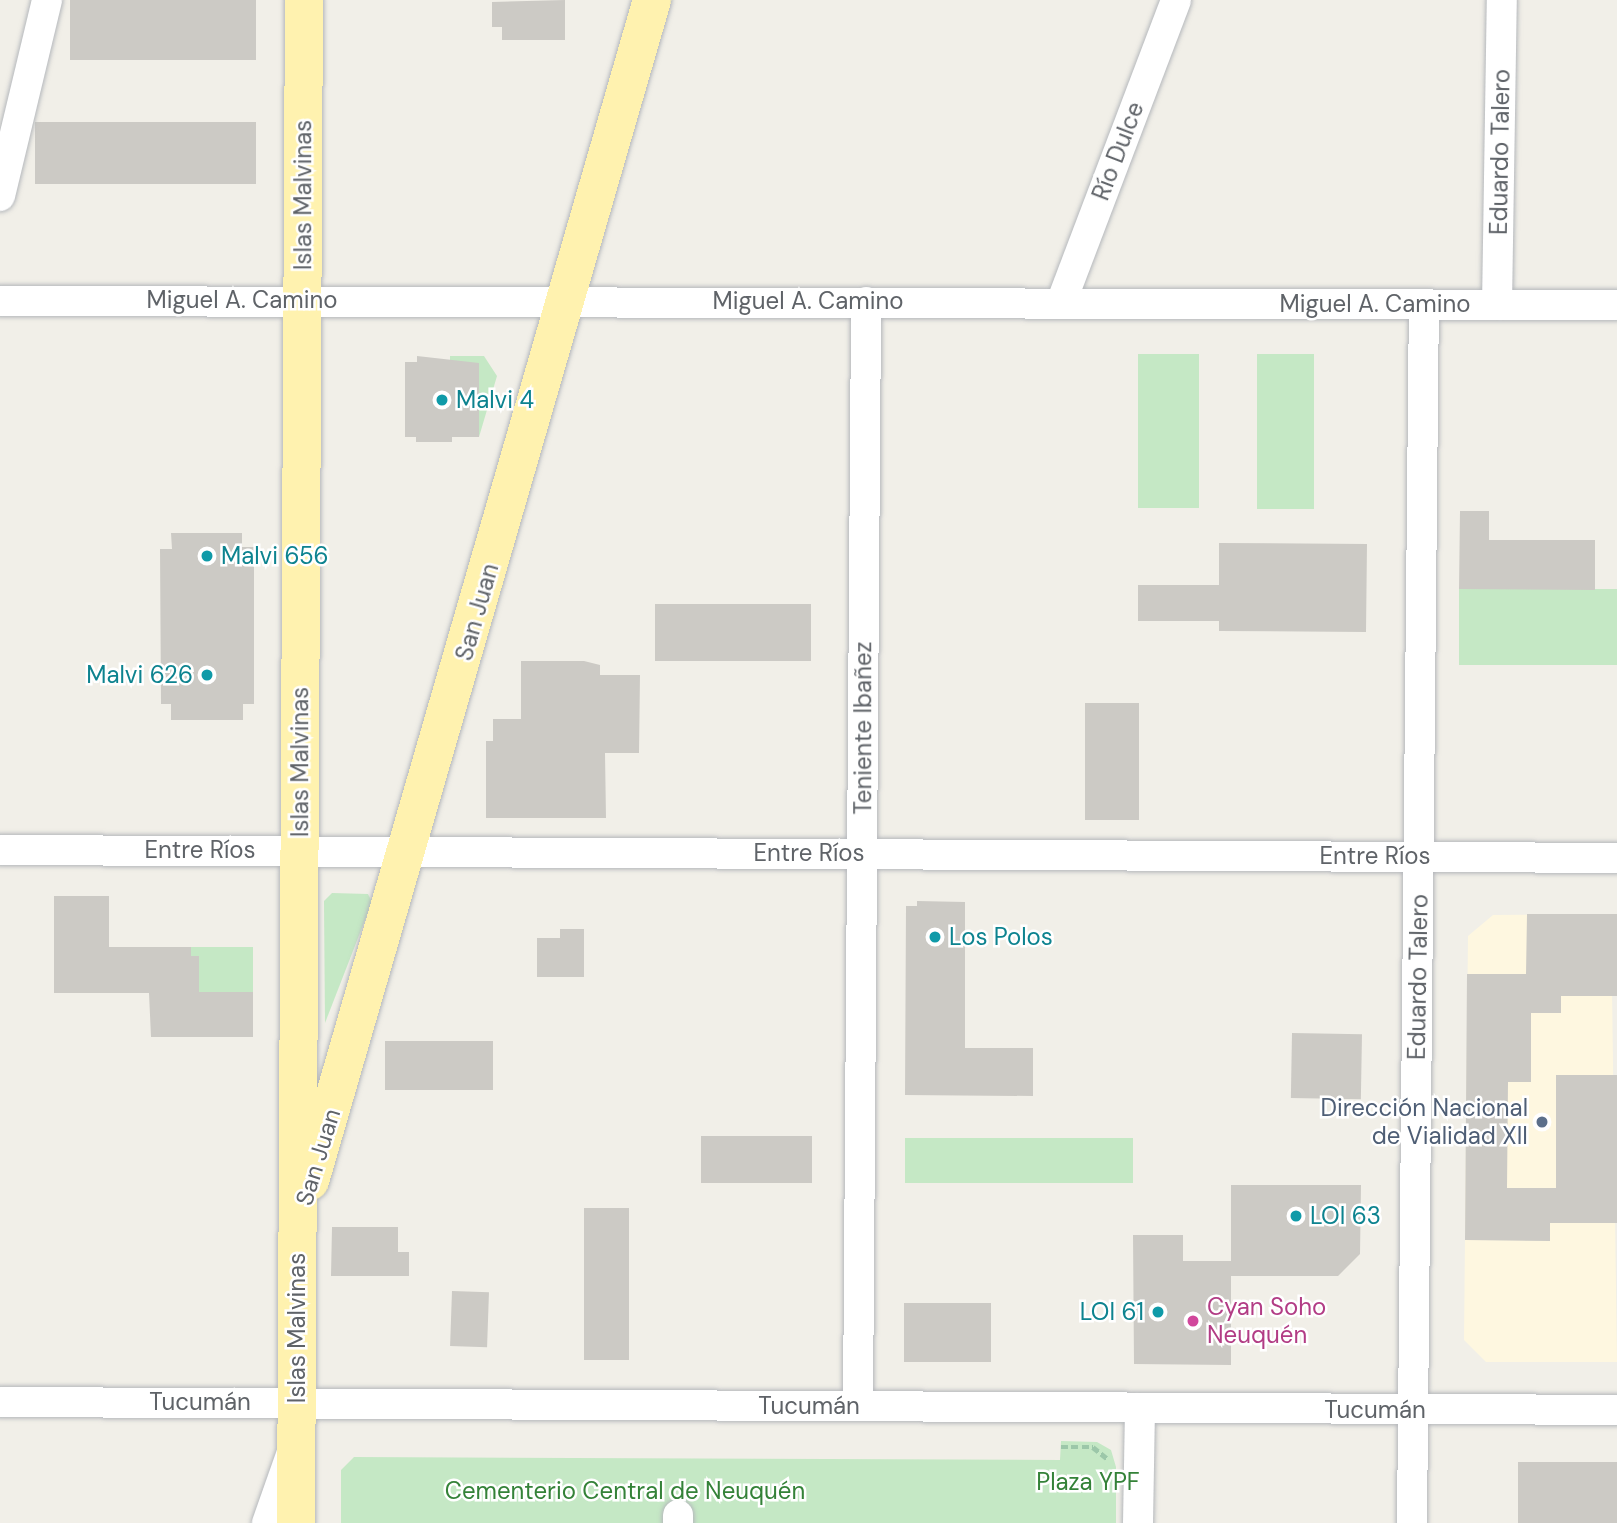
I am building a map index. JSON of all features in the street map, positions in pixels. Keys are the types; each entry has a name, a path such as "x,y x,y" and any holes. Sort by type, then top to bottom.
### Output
{"main road":[{"name":"Islas Malvinas","path":"296,1523 304,0"},
{"name":"San Juan","path":"298,1224 410,851 564,300 652,0"}],"street":[{"path":"0,196 47,0"},
{"name":"Río Dulce","path":"1060,303 1176,0"},
{"name":"Eduardo Talero","path":"1497,304 1502,0"},
{"name":"Miguel A. Camino","path":"0,301 302,299 1617,305"},
{"name":"Teniente Ibañez","path":"858,1406 866,302"},
{"name":"Eduardo Talero","path":"1412,1523 1424,304"},
{"name":"Entre Ríos","path":"0,850 1617,858"},
{"name":"Tucumán","path":"0,1402 297,1420 858,1406 1617,1410"},
{"path":"1138,1523 1140,1408"},
{"path":"267,1523 297,1420"}],"path":[{"path":"1060,1447 1100,1450 1110,1472"}],"shaded area":[{"name":"Dirección Nacional de Vialidad XII","path":"1611,914 1617,1362 1486,1362 1464,1340 1468,936 1493,915"}],"green space":[{"path":"1138,354 1199,354 1199,508 1138,508"},
{"path":"1257,354 1314,354 1314,509 1257,509"},
{"path":"450,356 484,356 497,376 479,437 479,363 450,363"},
{"path":"1459,589 1617,589 1617,665 1459,665"},
{"path":"332,893 368,894 372,902 325,1023 324,901"},
{"path":"191,947 253,947 253,993 191,993"},
{"path":"905,1138 1133,1138 1133,1183 905,1183"},
{"name":"Cementerio Central de Neuquén","path":"1061,1441 1097,1442 1111,1450 1116,1467 1116,1523 341,1523 341,1470 354,1457 1060,1460"}],"building":[{"path":"70,0 256,0 256,60 70,60"},
{"path":"565,0 565,40 502,40 502,27 492,27 492,2"},
{"path":"35,122 256,122 256,184 35,184"},
{"name":"Malvi 4","path":"417,356 479,363 479,437 452,437 452,442 416,442 416,437 405,437 405,362 417,362"},
{"path":"1460,511 1489,511 1489,540 1595,540 1595,590 1459,589"},
{"path":"171,533 242,533 242,547 254,547 254,704 243,704 243,720 171,720 171,704 161,704 160,549 172,549"},
{"path":"1219,543 1367,544 1366,632 1219,631 1219,621 1138,621 1138,585 1219,585"},
{"path":"655,604 811,604 811,661 655,661"},
{"path":"521,661 584,661 600,665 600,675 640,675 639,753 605,753 606,818 486,818 486,741 493,741 493,719 521,719"},
{"path":"1085,703 1139,703 1139,820 1085,820"},
{"path":"54,896 109,896 109,947 191,947 191,956 199,956 199,992 253,992 253,1037 151,1037 149,993 54,993"},
{"path":"917,901 965,902 965,1048 1033,1048 1033,1096 905,1095 906,906 917,906"},
{"path":"1527,914 1617,914 1617,996 1561,996 1561,1013 1531,1013 1531,1082 1508,1082 1507,1188 1556,1188 1556,1075 1617,1075 1617,1223 1550,1223 1550,1241 1465,1240 1467,974 1526,974"},
{"path":"560,929 584,929 584,977 537,977 537,938 560,938"},
{"path":"1292,1033 1362,1034 1361,1099 1291,1098"},
{"path":"385,1041 493,1041 493,1090 385,1090"},
{"path":"701,1136 812,1136 812,1183 701,1183"},
{"path":"1231,1185 1361,1185 1360,1254 1338,1276 1231,1276 1231,1365 1134,1364 1133,1235 1183,1235 1183,1261 1231,1261"},
{"path":"584,1208 629,1208 629,1360 584,1360"},
{"path":"332,1227 398,1227 398,1252 409,1252 409,1276 331,1276"},
{"path":"452,1291 489,1292 487,1347 450,1346"},
{"path":"904,1303 991,1303 991,1362 904,1362"},
{"path":"1518,1462 1617,1462 1617,1523 1518,1523"}],"place":[{"name":"Malvi 4","path":"442,400"},
{"name":"Malvi 656","path":"207,556"},
{"name":"Malvi 626","path":"207,675"},
{"name":"Los Polos","path":"935,937"},
{"name":"Dirección Nacional de Vialidad XII","path":"1542,1122"},
{"name":"LOI 63","path":"1296,1216"},
{"name":"LOI 61","path":"1158,1312"},
{"name":"Cyan Soho Neuquén","path":"1193,1321"}],"park label":[{"name":"Plaza YPF","path":"1088,1482"}]}
